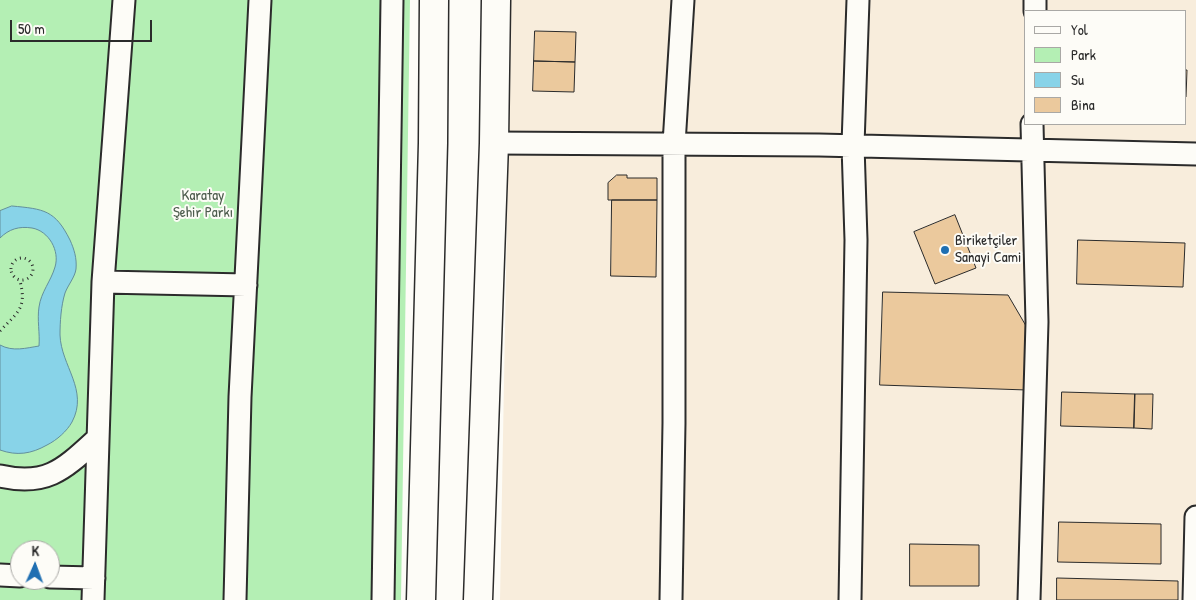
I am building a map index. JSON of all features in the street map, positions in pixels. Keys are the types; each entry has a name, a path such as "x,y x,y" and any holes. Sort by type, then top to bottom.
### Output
{"main road":[{"path":"421,600 433,143 434,0"},
{"path":"478,600 494,143 496,0"}],"lane":[{"path":"93,600 103,282 124,0"},
{"path":"235,600 246,285 260,0"},
{"path":"384,600 392,0"},
{"path":"671,600 674,423 674,144 683,0"},
{"path":"850,600 856,240 853,146 858,0"},
{"path":"1029,600 1037,322 1032,125"},
{"path":"494,143 853,146 1196,154"},
{"path":"103,282 246,285"},
{"path":"0,476 40,479 63,469 98,438"},
{"path":"1194,600 1196,517"},
{"path":"60,577 94,578"}],"path":[{"path":"0,332 22,307 24,296 20,280 14,277 11,267 14,261 25,258 32,263 34,270 27,280 20,280"}],"shaded area":[{"path":"511,0 1196,0 1196,600 500,600"}],"green space":[{"name":"Karatay Şehir Parkı","path":"0,0 410,0 401,600 0,600"}],"water":[{"path":"12,206 40,210 59,222 70,240 75,254 76,265 74,275 64,298 60,335 61,346 76,389 76,410 72,422 65,432 47,445 24,453 0,450 0,345 15,349 39,346 39,307 55,267 56,255 48,237 32,228 11,230 0,238 0,211"}],"building":[{"path":"535,31 576,32 575,62 534,61"},
{"path":"534,61 575,62 574,92 533,91"},
{"path":"617,175 627,175 627,178 657,178 657,200 608,200 608,183"},
{"path":"612,200 657,200 656,277 611,276"},
{"name":"Biriketçiler Sanayi Cami","path":"955,215 976,268 935,284 914,232"},
{"path":"1078,240 1185,243 1183,287 1077,284"},
{"path":"883,292 1008,295 1029,331 1027,390 880,385"},
{"path":"1062,392 1135,394 1134,428 1061,426"},
{"path":"1135,394 1153,394 1152,429 1134,428"},
{"path":"1059,522 1161,524 1161,564 1058,562"},
{"path":"910,544 979,545 979,586 910,586"},
{"path":"1057,578 1178,581 1178,600 1057,600"}],"place":[{"name":"Biriketçiler Sanayi Cami","path":"945,250"}]}
